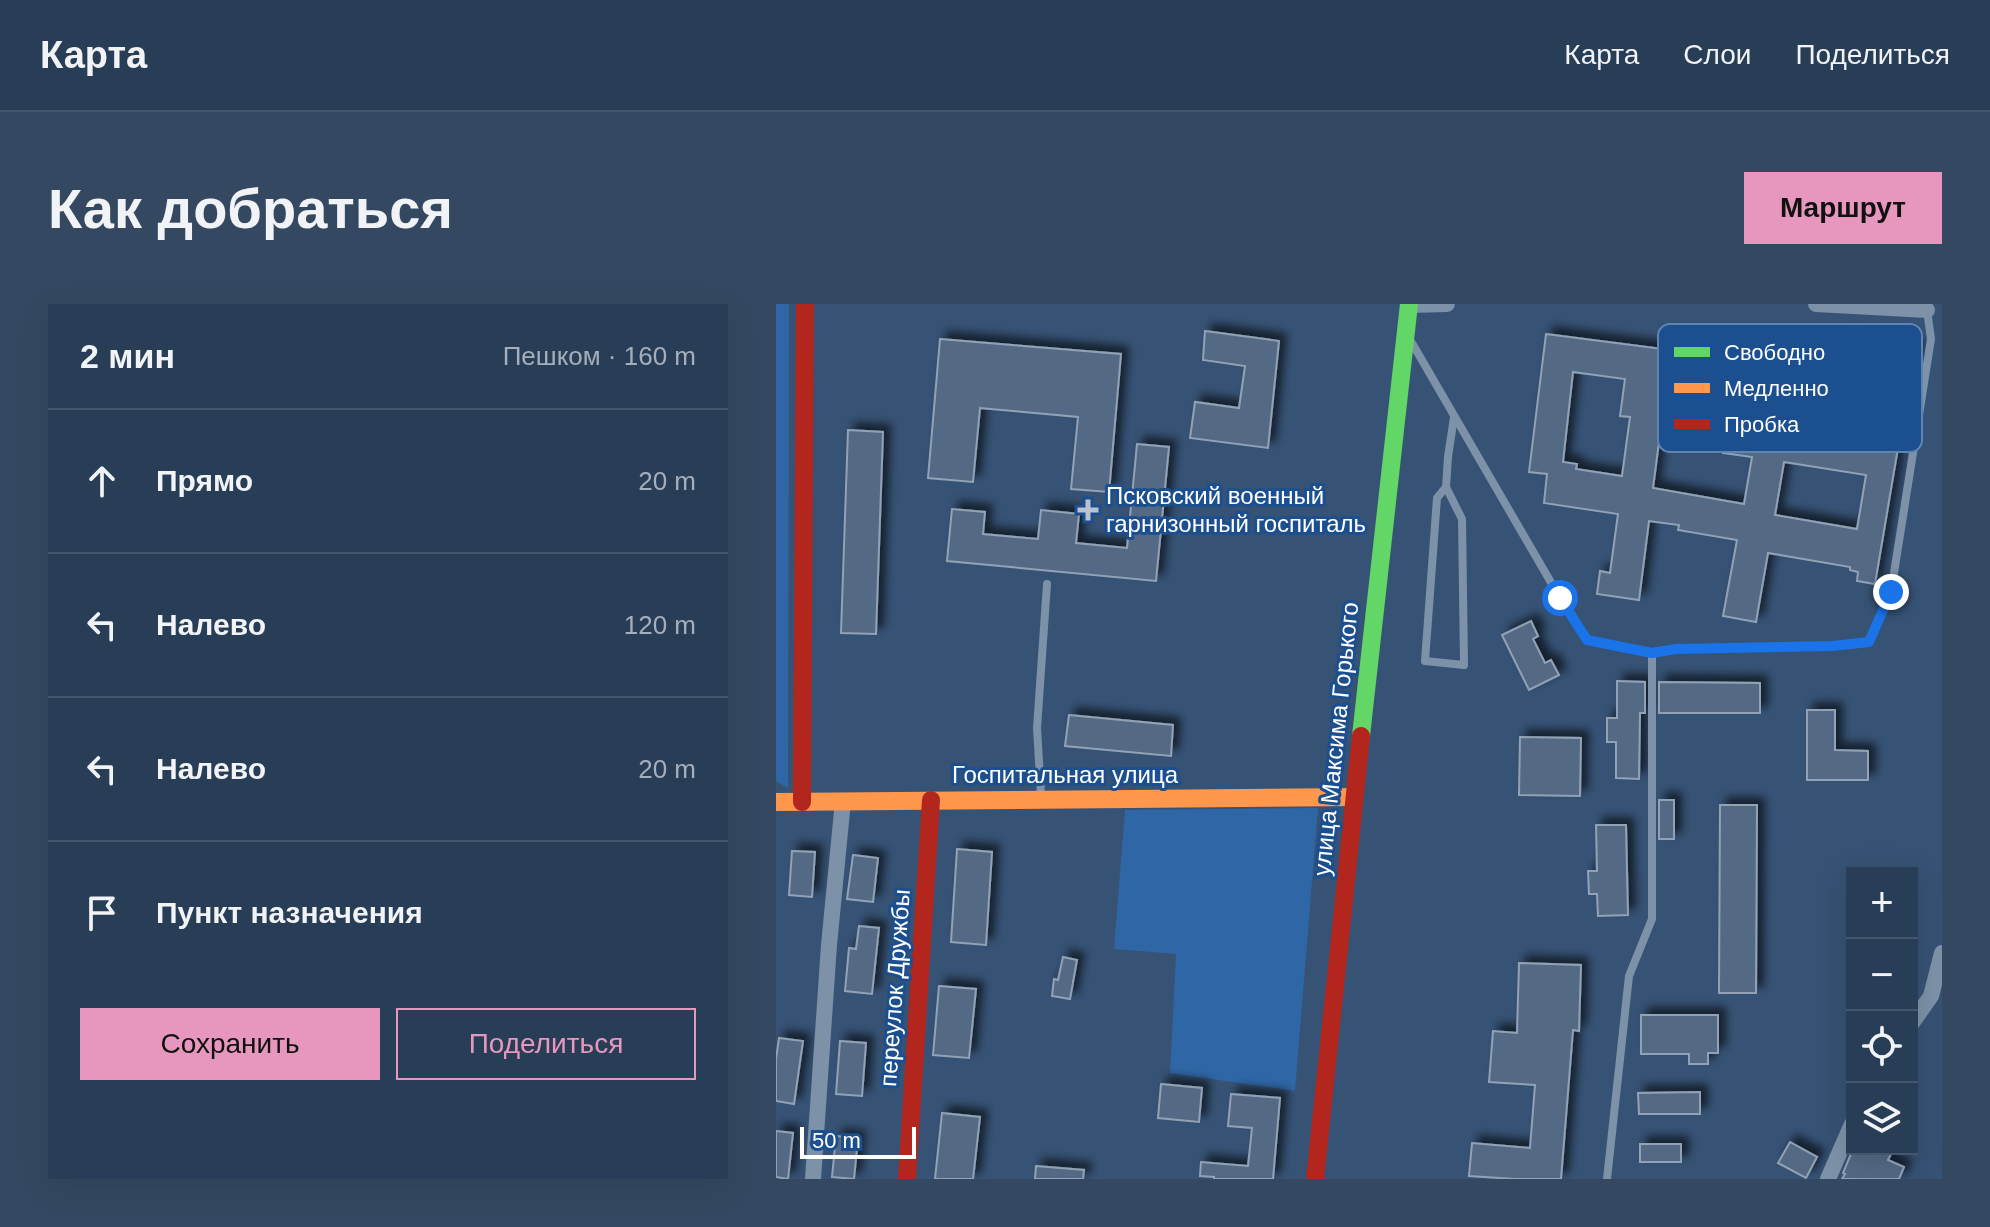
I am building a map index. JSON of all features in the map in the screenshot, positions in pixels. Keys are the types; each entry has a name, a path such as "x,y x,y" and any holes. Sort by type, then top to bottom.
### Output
{"street":[{"path":"802,802 805,304"},
{"path":"1409,305 1447,304"},
{"path":"1816,304 1927,310"},
{"name":"улица Максима Горького","path":"1315,1179 1409,305"},
{"name":"Госпитальная улица","path":"776,802 1354,797"},
{"name":"переулок Дружбы","path":"907,1179 931,800"},
{"path":"813,1179 829,945 843,801"},
{"path":"1918,1014 1931,996 1942,953"},
{"path":"1828,1179 1846,1138"}],"lane":[{"path":"1922,396 1931,339 1927,310"},
{"path":"1405,332 1587,640 1652,653 1676,649 1832,646 1869,642 1891,592 1913,452"},
{"path":"1446,487 1437,498 1425,661 1464,665 1462,519 1446,487 1454,417"},
{"path":"1041,799 1037,728 1047,584"},
{"path":"1607,1179 1629,976 1652,919 1652,653"}],"shaded area":[{"path":"776,304 789,304 788,788 776,781"},
{"path":"1318,808 1295,1091 1170,1073 1176,954 1114,949 1125,810"}],"building":[{"path":"1205,331 1279,341 1268,448 1190,438 1195,402 1239,408 1245,366 1203,360"},
{"path":"1546,334 1658,348 1658,450 1653,488 1744,504 1752,457 1723,452 1897,452 1875,584 1857,581 1858,572 1850,570 1850,567 1768,553 1756,622 1723,616 1737,540 1678,530 1679,525 1649,521 1639,600 1597,594 1600,571 1610,573 1618,514 1544,503 1547,474 1529,472","holes":["1573,372 1625,379 1620,416 1630,417 1622,476 1576,469 1577,464 1563,462","1784,462 1866,475 1857,529 1775,515"]},
{"path":"940,339 1121,354 1109,492 1071,489 1078,417 980,408 973,482 928,478"},
{"path":"848,430 883,432 876,634 841,633"},
{"path":"1137,444 1169,447 1156,581 947,561 952,509 985,512 983,534 1038,539 1041,510 1079,514 1076,543 1127,548"},
{"path":"1531,621 1538,636 1533,639 1545,663 1551,660 1559,675 1529,690 1502,635"},
{"path":"1617,681 1645,682 1645,713 1640,713 1639,779 1616,778 1616,742 1607,742 1607,718 1617,718"},
{"path":"1659,682 1760,683 1760,713 1659,713"},
{"path":"1807,710 1835,710 1835,750 1868,751 1868,780 1807,780"},
{"path":"1069,715 1173,725 1171,756 1065,746"},
{"path":"1520,737 1581,738 1580,796 1519,795"},
{"path":"1659,800 1674,800 1674,839 1659,839"},
{"path":"1720,805 1757,805 1756,993 1719,993"},
{"path":"1596,825 1626,825 1628,915 1598,916 1597,894 1589,894 1588,871 1597,871"},
{"path":"957,849 992,852 986,945 951,942"},
{"path":"792,851 815,852 812,897 789,895"},
{"path":"853,855 878,858 873,902 847,899"},
{"path":"859,926 879,928 872,994 845,991 849,948 856,949"},
{"path":"1063,957 1077,960 1070,999 1052,996 1054,979 1058,980"},
{"path":"1519,963 1581,965 1579,1031 1573,1030 1561,1179 1469,1176 1472,1143 1530,1148 1535,1085 1489,1082 1493,1031 1517,1033"},
{"path":"939,986 976,989 969,1058 933,1055"},
{"path":"1641,1015 1718,1015 1718,1053 1708,1053 1708,1064 1689,1064 1689,1054 1641,1054"},
{"path":"779,1038 803,1041 794,1104 776,1101"},
{"path":"840,1041 866,1043 862,1096 836,1094"},
{"path":"1161,1084 1202,1088 1199,1122 1158,1118"},
{"path":"1700,1092 1700,1114 1639,1114 1638,1093"},
{"path":"1231,1094 1280,1098 1273,1179 1214,1179 1200,1176 1201,1162 1248,1166 1252,1128 1228,1126"},
{"path":"942,1113 980,1117 973,1179 935,1179"},
{"path":"776,1131 793,1133 788,1179 776,1177"},
{"path":"836,1136 858,1138 854,1179 832,1177"},
{"path":"1790,1142 1817,1157 1806,1178 1778,1163"},
{"path":"1640,1144 1681,1144 1681,1162 1640,1162"},
{"path":"1850,1155 1890,1155 1888,1160 1904,1167 1899,1179 1842,1179"},
{"path":"1036,1166 1084,1170 1083,1179 1035,1179"}],"traffic: fast":[{"path":"1361,736 1409,304"}],"traffic: slow":[{"path":"776,802 1354,797"}],"traffic: jam":[{"path":"802,802 805,304"},
{"path":"1315,1179 1361,736"},
{"path":"907,1179 931,800"}],"place":[{"name":"Псковский военный гарнизонный госпиталь","path":"1088,510"}],"route":[{"path":"1560,598 1587,640 1652,653 1676,649 1832,646 1869,642 1891,592"}]}
